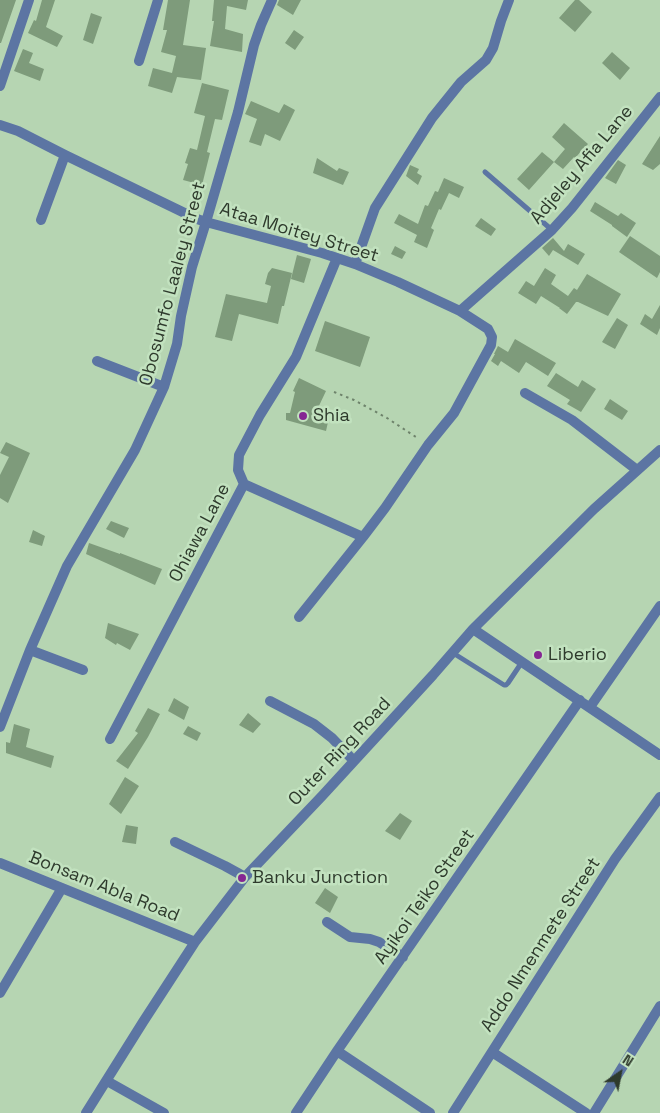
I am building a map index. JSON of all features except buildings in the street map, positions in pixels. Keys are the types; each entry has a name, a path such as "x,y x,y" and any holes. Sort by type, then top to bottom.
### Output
{"street":[{"path":"0,86 29,0"},
{"path":"139,61 158,0"},
{"name":"Obosumfo Laaley Street","path":"0,727 30,650 67,566 135,450 164,387 177,344 192,268 238,112 254,45 272,0"},
{"path":"355,264 375,208 432,118 461,82 486,60 493,48 509,0"},
{"name":"Adjeley Afia Lane","path":"460,311 552,230 660,97"},
{"name":"Ataa Moitey Street","path":"0,125 18,131 206,222 322,253 355,264 460,311 488,329 492,337 491,345 454,412 428,445 385,508 299,617"},
{"path":"41,220 65,155"},
{"name":"Ohiawa Lane","path":"110,739 244,484 238,470 239,455 260,415 296,356 337,258"},
{"path":"97,361 164,387"},
{"path":"525,393 572,420 637,470"},
{"name":"Outer Ring Road","path":"86,1113 195,942 245,877 354,761 473,629 594,509 660,450"},
{"path":"244,484 363,537"},
{"path":"590,707 660,606"},
{"path":"473,629 660,755"},
{"path":"30,650 83,670"},
{"name":"Ayikoi Teiko Street","path":"296,1113 580,700"},
{"path":"270,701 314,724 332,738 354,761"},
{"name":"Addo Nmenmete Street","path":"453,1113 615,859 660,798"},
{"path":"175,842 245,877"},
{"name":"Bonsam Abla Road","path":"0,863 195,942"},
{"path":"0,993 62,888"},
{"path":"327,922 350,937 379,942 403,957"},
{"path":"594,1113 660,1006"},
{"path":"337,1051 430,1113"},
{"path":"492,1052 586,1113"},
{"path":"107,1080 164,1113"}],"lane":[{"path":"485,172 552,230"},
{"path":"453,652 504,685 508,683 522,662"}],"path":[{"path":"334,392 354,400 387,418 428,445"}],"place":[{"name":"Shia","path":"303,416"},
{"name":"Liberio","path":"538,655"},
{"name":"Banku Junction","path":"242,878"}]}
